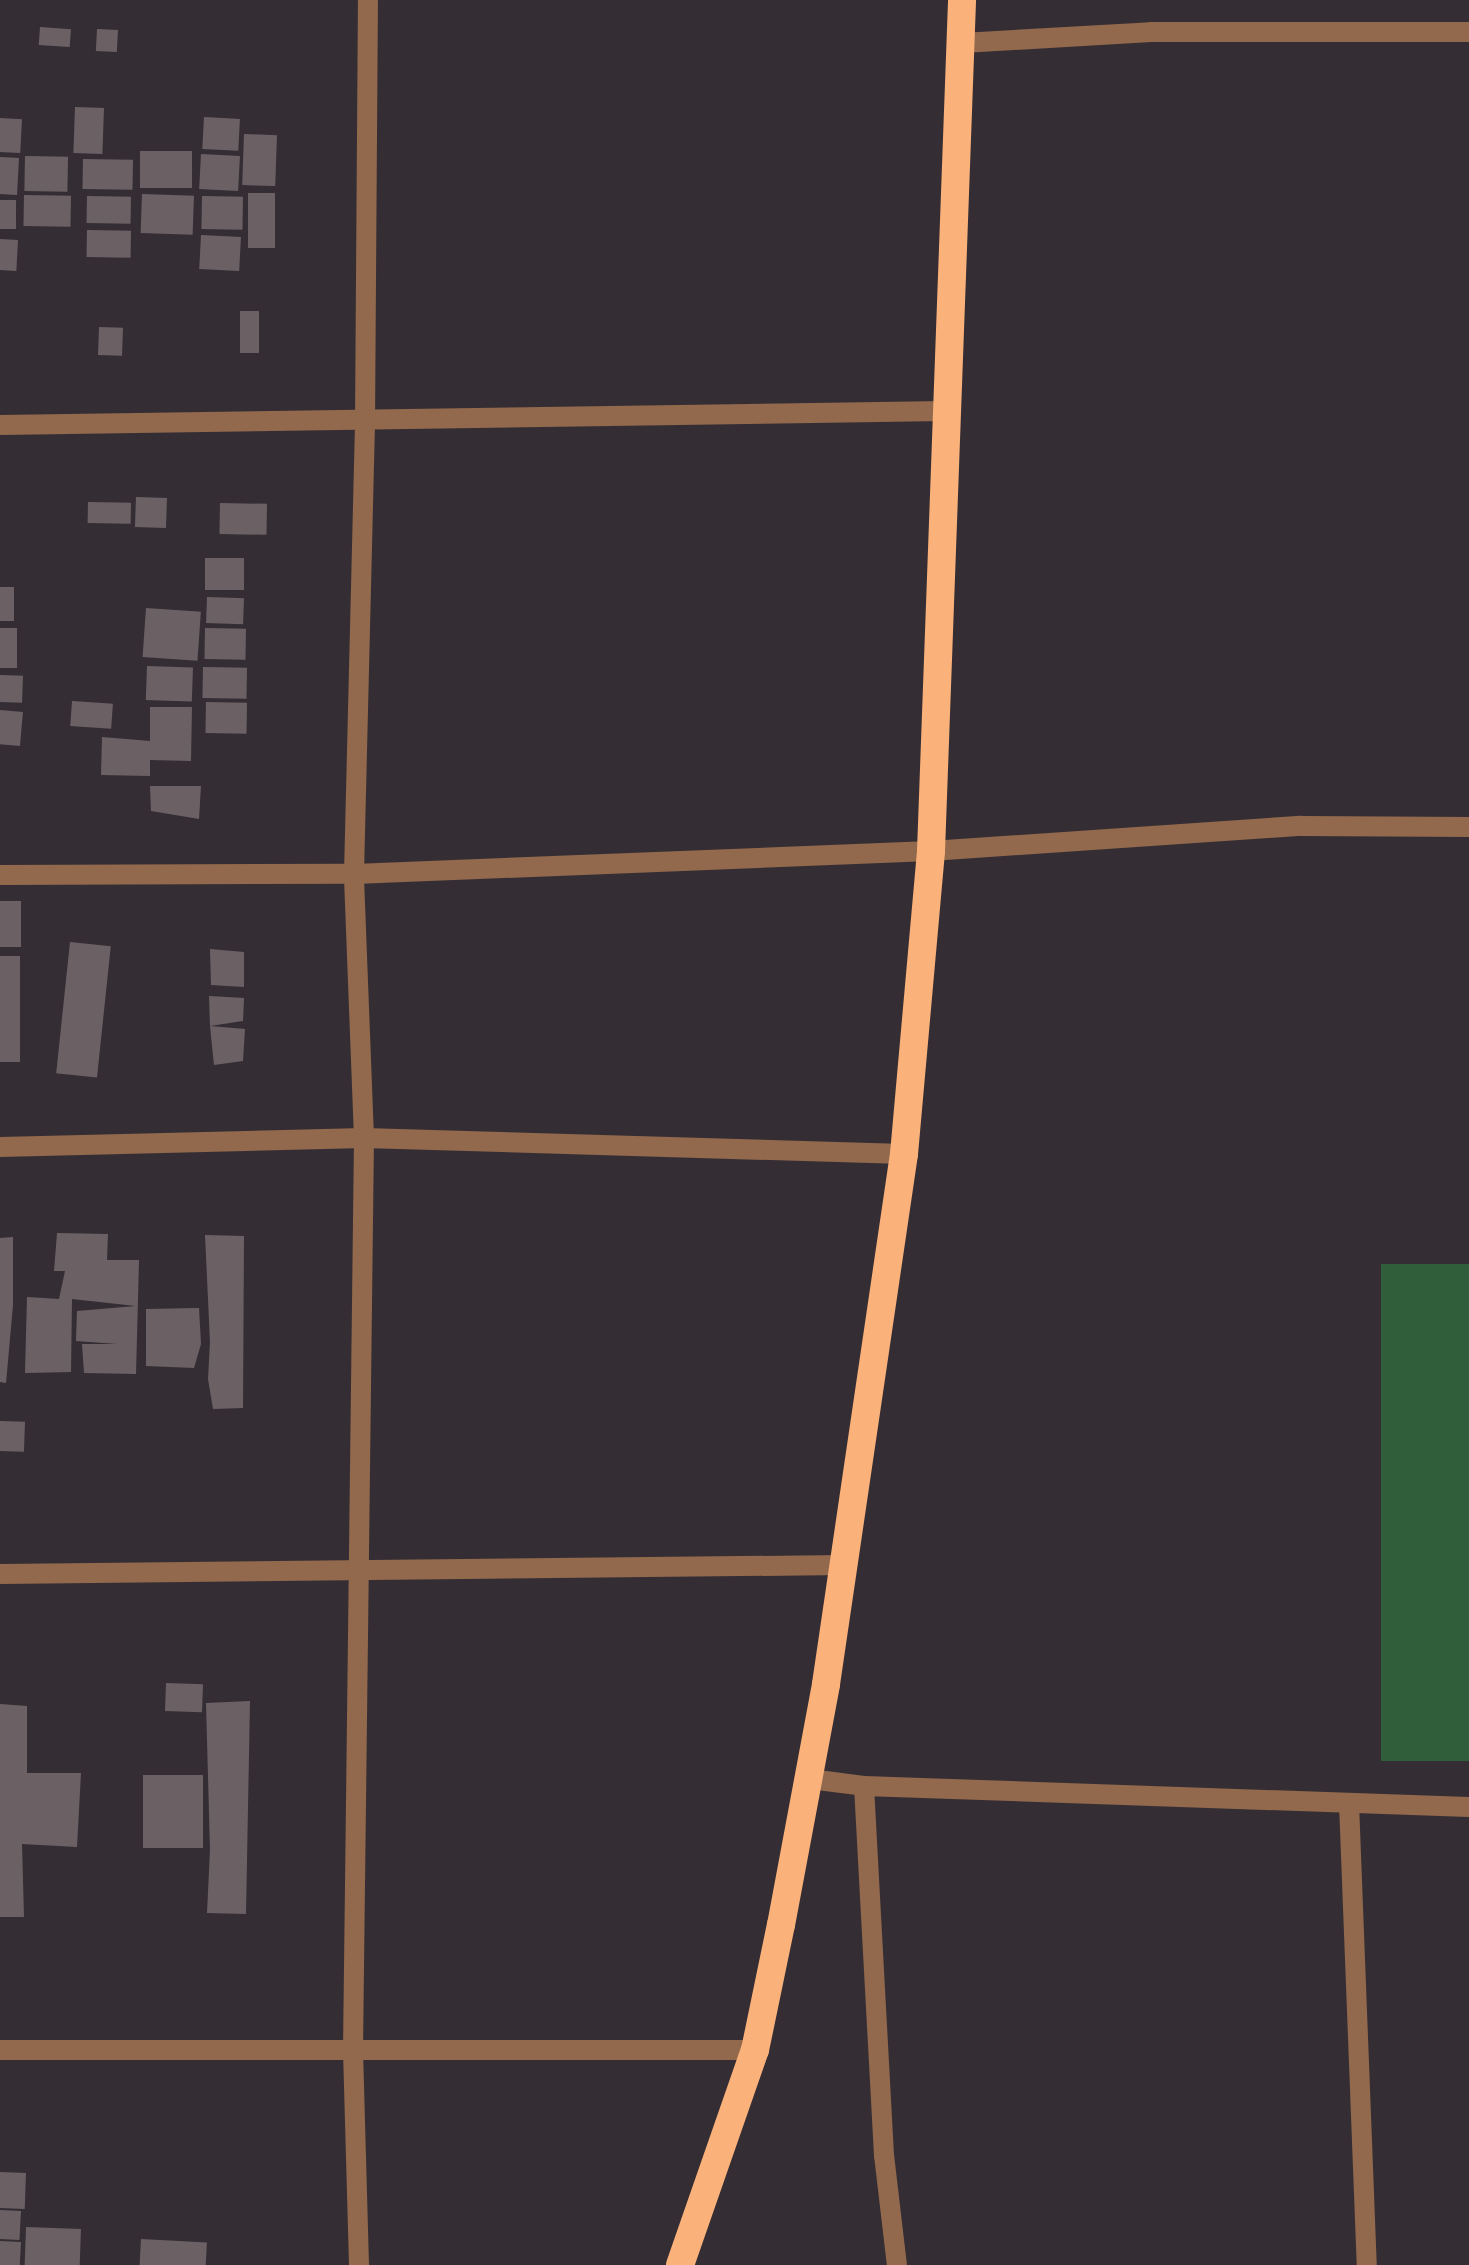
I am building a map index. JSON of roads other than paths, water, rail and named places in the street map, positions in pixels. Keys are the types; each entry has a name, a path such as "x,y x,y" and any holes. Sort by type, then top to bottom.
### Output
{"highway":[{"path":"680,2265 755,2050 810,1779 904,1154 932,851 962,0"}],"street":[{"path":"358,2265 353,2052 364,1138 354,874 365,423 368,0"},
{"path":"962,44 1151,32 1469,32"},
{"path":"0,425 365,423 945,411"},
{"path":"0,875 354,874 932,851 1301,826 1469,828"},
{"path":"0,1147 364,1138 904,1154"},
{"path":"0,1574 842,1565"},
{"path":"810,1779 864,1786 1469,1807"},
{"path":"864,1786 884,2155 897,2265"},
{"path":"1350,1803 1366,2265"},
{"path":"0,2050 755,2050"}]}
